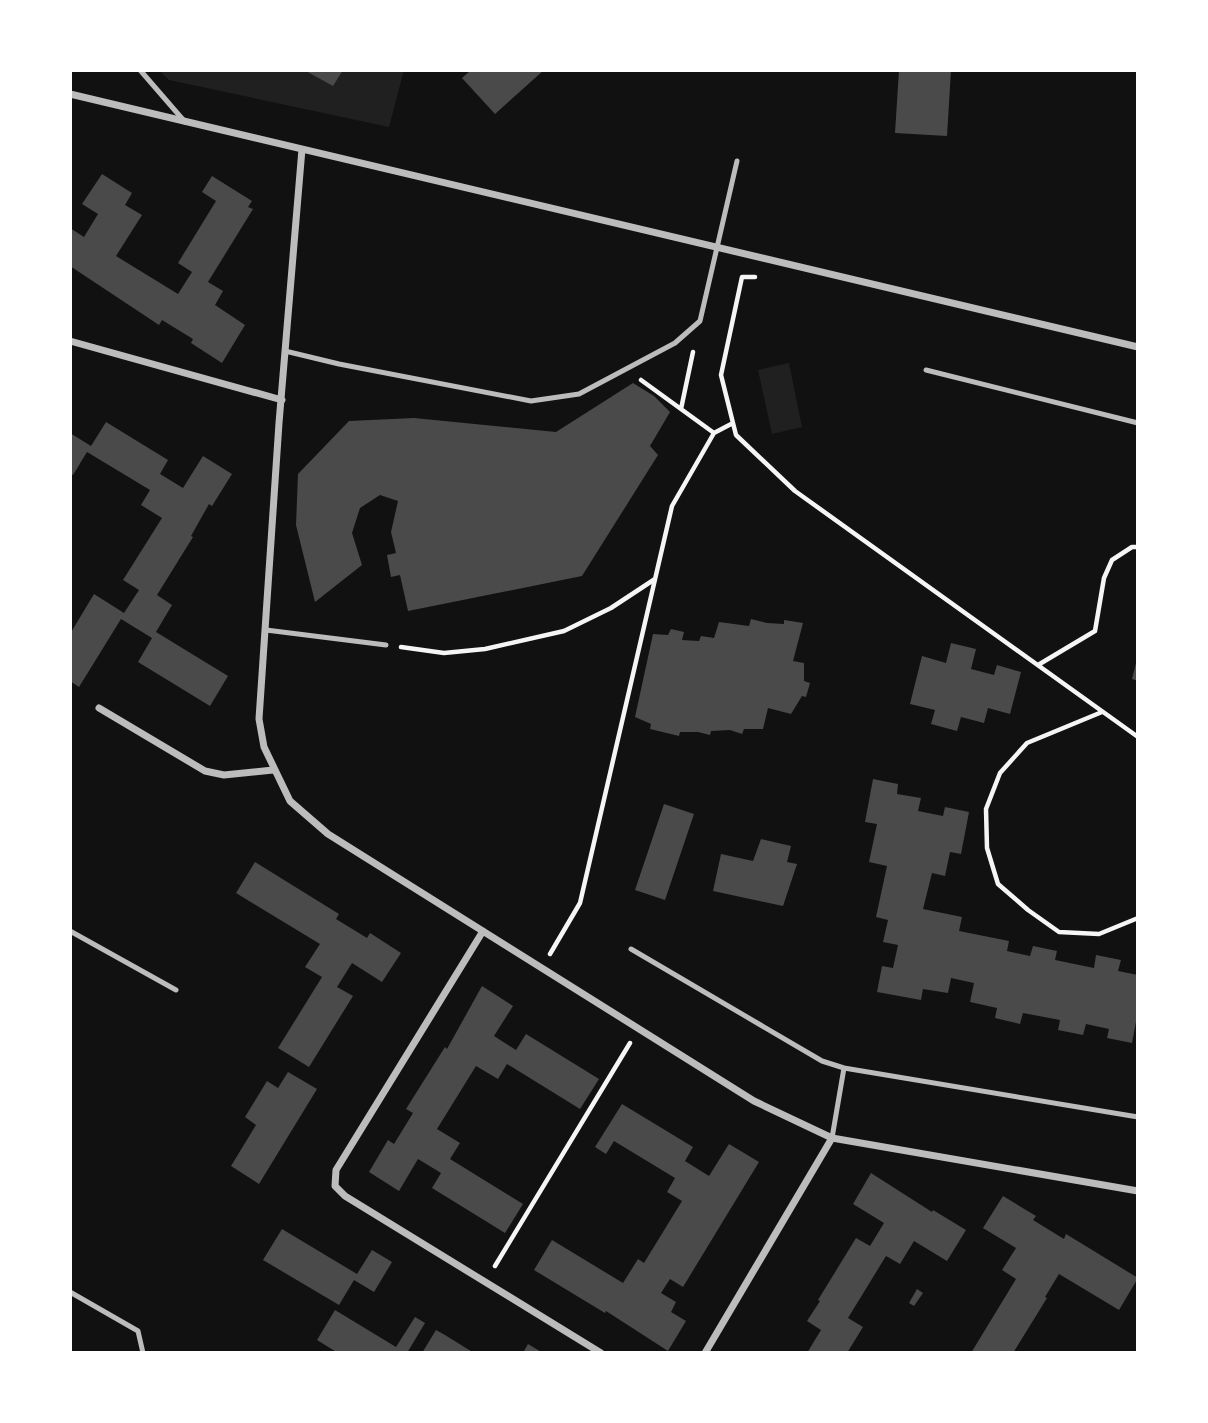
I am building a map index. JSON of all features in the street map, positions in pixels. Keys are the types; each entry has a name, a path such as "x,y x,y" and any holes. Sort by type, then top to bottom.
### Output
{"street":[{"path":"70,94 1138,346"},
{"path":"302,149 259,719 264,747 290,801 328,834 754,1101 832,1138 1138,1191"},
{"path":"70,341 282,400"},
{"path":"99,708 205,771 224,775 274,770"},
{"path":"483,931 336,1170 335,1186 345,1196 601,1353"},
{"path":"705,1353 832,1138"}],"lane":[{"path":"140,70 185,121"},
{"path":"285,351 531,401 579,394 675,343 699,321 737,161"},
{"path":"926,370 1138,423"},
{"path":"265,630 386,645"},
{"path":"70,931 176,990"},
{"path":"631,949 822,1061 844,1068 1138,1117"},
{"path":"832,1138 844,1068"},
{"path":"70,1292 138,1331 143,1353"}],"path":[{"path":"777,261 774,277 742,277 721,375 736,435 795,492 1138,737"},
{"path":"681,409 699,321"},
{"path":"627,370 714,433"},
{"path":"540,967 580,904 672,506 714,433 733,423"},
{"path":"1038,666 1095,631 1104,578 1112,560 1132,547 1138,547"},
{"path":"386,645 444,653 485,649 565,631 611,608 656,578"},
{"path":"1103,712 1027,743 1000,773 986,809 987,848 998,884 1059,932 1099,934 1138,918"},
{"path":"485,1282 639,1029"}],"shaded area":[{"path":"159,70 404,70 389,127 169,80"},
{"path":"789,363 802,427 772,434 758,370"}],"building":[{"path":"304,70 343,70 333,86"},
{"path":"471,70 544,70 495,114 462,78"},
{"path":"899,70 951,70 947,136 895,133"},
{"path":"102,174 132,193 125,205 142,215 116,256 178,294 192,272 178,263 216,201 202,192 212,176 252,201 248,207 253,209 208,282 223,291 215,305 245,325 222,363 191,343 193,339 162,320 159,325 70,266 70,228 84,237 98,214 82,204"},
{"path":"633,383 654,396 670,412 650,446 658,455 582,576 408,611 400,575 391,577 387,555 396,553 391,532 398,501 380,495 360,508 352,533 362,565 315,602 296,525 298,474 349,421 414,418 556,432"},
{"path":"106,422 168,460 160,474 183,488 203,456 232,474 212,506 209,504 191,536 193,537 157,595 172,605 156,632 228,676 210,706 138,662 152,638 121,619 79,687 70,681 70,634 94,594 124,613 139,590 123,580 162,518 141,505 150,490 87,452 73,475 70,473 70,433 91,446"},
{"path":"751,619 767,623 784,624 784,620 803,623 793,661 804,663 804,681 810,683 806,697 802,696 791,714 768,708 763,729 744,729 742,734 730,730 711,731 710,735 680,732 679,736 650,729 651,724 635,717 653,634 668,635 671,629 684,632 682,640 699,641 701,636 714,638 719,622 749,626"},
{"path":"951,643 976,649 971,669 994,675 997,665 1021,672 1010,714 988,708 984,723 961,717 957,731 931,724 935,710 910,704 922,656 946,663"},
{"path":"1138,659 1138,681 1132,679"},
{"path":"873,779 898,784 897,794 921,798 918,811 943,816 945,807 969,812 961,854 950,852 945,876 932,873 923,909 962,917 959,931 1009,941 1007,951 1030,956 1033,946 1057,951 1055,960 1094,968 1096,955 1121,960 1118,971 1138,975 1138,1011 1132,1043 1107,1038 1109,1029 1086,1024 1083,1035 1058,1030 1060,1020 1023,1013 1020,1024 995,1018 997,1008 970,1002 974,983 951,978 948,993 923,989 921,1000 877,992 882,966 893,968 898,945 883,942 888,920 876,917 887,866 869,862 877,824 865,822"},
{"path":"664,804 694,814 665,900 635,890"},
{"path":"761,839 791,846 787,862 797,864 783,906 713,891 721,854 753,861"},
{"path":"255,862 339,914 336,919 367,938 370,933 401,953 382,982 352,963 337,987 353,996 309,1067 278,1048 322,977 305,967 320,944 236,893"},
{"path":"482,986 513,1006 494,1036 516,1050 526,1034 599,1079 580,1109 507,1064 498,1079 476,1066 437,1129 460,1143 450,1159 523,1204 505,1233 432,1188 441,1173 418,1159 399,1191 369,1172 388,1140 394,1144 413,1113 406,1109 445,1047 447,1049"},
{"path":"288,1072 317,1089 259,1184 231,1166 256,1125 245,1117 267,1081 278,1088"},
{"path":"622,1104 693,1147 685,1161 709,1176 729,1144 759,1162 683,1287 670,1279 661,1293 676,1302 671,1312 686,1321 668,1351 606,1311 605,1313 534,1270 552,1240 623,1283 638,1259 644,1263 682,1201 667,1192 675,1178 614,1141 606,1154 595,1147"},
{"path":"871,1173 966,1230 947,1261 914,1241 900,1264 886,1256 848,1318 863,1327 847,1353 807,1353 821,1330 807,1321 820,1301 818,1300 856,1238 870,1246 884,1223 853,1204"},
{"path":"1003,1196 1036,1216 1033,1220 1064,1239 1066,1234 1138,1278 1119,1310 1059,1274 1013,1353 971,1353 1016,1279 1002,1270 1016,1248 983,1228"},
{"path":"282,1229 357,1274 372,1250 392,1262 374,1292 354,1280 339,1305 263,1260"},
{"path":"917,1289 923,1293 914,1306 909,1303"},
{"path":"335,1310 396,1347 415,1317 425,1323 407,1353 338,1353 317,1340"},
{"path":"436,1330 445,1335 474,1353 422,1353"},
{"path":"528,1344 538,1350 542,1353 523,1353"}]}
